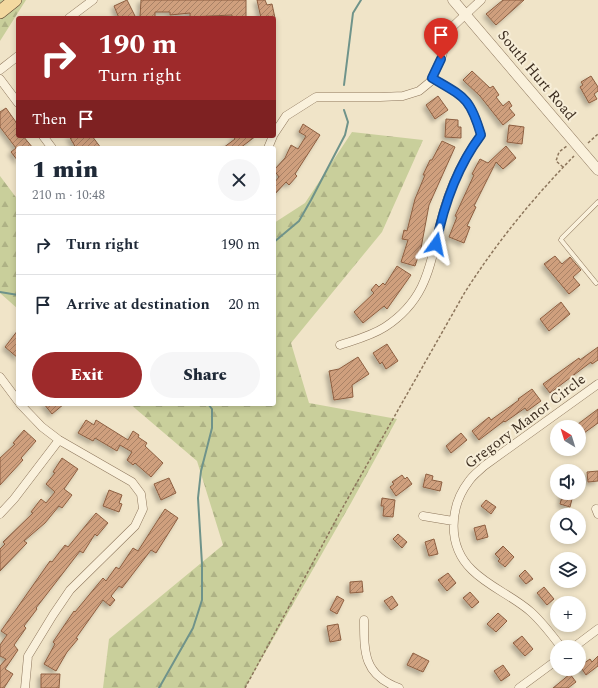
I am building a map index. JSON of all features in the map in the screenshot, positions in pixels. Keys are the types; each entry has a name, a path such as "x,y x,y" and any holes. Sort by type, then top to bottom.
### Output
{"main road":[{"path":"0,12 15,0"}],"street":[{"path":"72,16 93,0"},
{"name":"South Hurt Road","path":"453,0 598,170"},
{"path":"276,132 286,116 316,97 403,96 419,91 430,82 432,78 441,59 450,29 481,0"},
{"path":"0,70 16,58"},
{"path":"340,345 370,335 385,327 415,299 429,272 442,216 457,175 470,150 481,135 471,105 458,93 432,78"},
{"path":"0,79 16,100"},
{"path":"0,376 16,398"},
{"name":"Gregory Manor Circle","path":"555,640 531,612 470,569 458,548 453,532 453,521 458,500 470,479 484,466 598,384"},
{"path":"22,406 42,427 59,440 132,482 141,494 143,509 135,526 70,590 53,615 28,656 24,688"},
{"path":"0,514 59,440"},
{"path":"423,516 453,521"},
{"path":"364,620 364,645 368,665 378,677 387,684 399,688"},
{"path":"583,640 598,629"},
{"path":"519,688 550,665"}],"lane":[{"path":"596,283 561,239 598,202"}],"path":[{"path":"588,143 598,134"},
{"path":"563,167 556,161 559,152 572,140"},
{"path":"245,688 332,527 462,298 501,239 520,214 574,156"}],"green space":[{"path":"0,0 26,0 0,41"},
{"path":"352,132 423,140 382,232 291,343 309,403 397,419 351,503 245,688 103,688 109,639 223,545 197,461 132,406 276,406 276,222 305,203"},
{"path":"0,176 16,197 16,307 0,293"}],"building":[{"path":"127,0 135,16 118,16 114,6"},
{"path":"141,0 246,0 246,16 190,16 190,13 170,15 170,12 155,12 155,16 140,16"},
{"path":"257,0 265,0 267,5 272,4 275,16 261,16"},
{"path":"503,0 524,0 496,25 486,14"},
{"path":"472,71 490,88 493,86 499,95 496,97 503,106 509,101 512,106 509,108 515,115 503,125 480,96 463,80"},
{"path":"591,76 598,87 598,91 594,94 597,99 589,103 580,87 583,85 581,82"},
{"path":"438,96 448,110 435,119 426,105"},
{"path":"6,108 16,122 16,138 25,138 31,146 16,146 16,148 0,127 0,112"},
{"path":"446,119 458,120 458,127 461,127 461,138 445,137"},
{"path":"303,124 320,135 295,174 297,176 289,185 286,182 276,193 276,181 279,177 276,173 276,168 285,158 291,145 298,149 306,136 299,132"},
{"path":"509,125 524,127 522,144 507,142"},
{"path":"70,138 94,138 100,146 75,146"},
{"path":"234,138 253,138 243,146 226,146"},
{"path":"442,141 455,147 429,205 421,248 415,266 401,262 408,240 402,239 404,230 407,231 415,199 425,175 423,175 430,160 432,160"},
{"path":"506,146 516,158 503,169 496,162 474,206 476,207 467,226 470,227 464,243 449,237 457,217 455,216 474,175 472,174 480,159 488,163"},
{"path":"16,148 16,158 11,152"},
{"path":"555,256 562,264 570,257 581,270 573,277 580,285 569,294 544,264"},
{"path":"397,266 411,275 387,309 384,306 363,323 354,312 374,293 371,290 376,284 379,287 383,283 385,285"},
{"path":"561,302 570,314 549,331 540,319"},
{"path":"16,333 16,356 5,347"},
{"path":"387,344 398,361 386,369 382,362 380,364 373,353"},
{"path":"598,347 598,360 592,364 591,362 550,393 543,384 579,358 580,360"},
{"path":"358,357 369,374 352,385 353,397 334,400 329,371 339,369"},
{"path":"532,389 541,401 527,411 525,408 505,422 504,421 479,440 472,431 489,417 491,420"},
{"path":"46,406 62,406 52,414"},
{"path":"598,409 598,423 586,432 586,420 583,420"},
{"path":"86,420 94,425 96,420 128,440 133,431 139,435 138,437 147,443 145,446 163,463 151,477 135,463 133,465 127,460 132,452 120,445 117,451 95,438 93,441 78,433"},
{"path":"24,430 36,441 21,458 23,460 0,485 0,458 15,444 13,443"},
{"path":"461,433 467,440 451,453 446,446"},
{"path":"62,458 78,469 64,489 72,495 62,508 59,506 45,523 24,541 27,543 0,571 0,549 5,544 3,542 33,513 31,512 41,499 46,503 55,492 46,484 55,473 53,472"},
{"path":"598,471 598,481 588,482 587,472"},
{"path":"426,474 433,476 432,480 442,482 440,491 423,487"},
{"path":"402,475 405,479 407,477 412,484 396,496 390,487 394,484 392,482"},
{"path":"169,478 176,493 161,500 154,484"},
{"path":"109,490 122,495 119,503 122,504 119,512 103,506"},
{"path":"382,498 395,500 393,517 383,516 384,506 381,506"},
{"path":"486,500 496,507 491,514 481,506"},
{"path":"561,500 572,500 570,507 560,504"},
{"path":"165,509 178,518 156,553 151,550 122,588 119,586 111,596 115,600 110,606 103,600 76,638 78,639 67,652 56,671 44,664 55,644 53,642 74,611 75,612 103,578 106,581 116,567 119,569 133,548 138,551"},
{"path":"96,513 108,523 97,536 95,534 83,553 80,551 24,626 26,628 14,645 18,650 5,669 13,674 4,688 0,688 0,666 6,659 0,656 0,645 7,635 1,631 50,561 52,562 65,545 68,547"},
{"path":"485,525 488,537 477,540 474,528"},
{"path":"398,534 407,542 402,548 393,539"},
{"path":"434,539 438,554 429,556 425,542"},
{"path":"503,546 514,557 505,567 498,561 500,559 495,554"},
{"path":"525,570 533,579 526,584 519,576"},
{"path":"448,573 456,583 447,591 438,580"},
{"path":"362,581 363,592 350,593 350,582"},
{"path":"544,587 552,596 550,596 550,602 547,605 537,593"},
{"path":"470,592 479,602 472,608 463,598"},
{"path":"337,596 344,600 337,614 330,610"},
{"path":"392,596 398,605 391,610 384,601"},
{"path":"498,613 507,621 496,632 487,624"},
{"path":"338,624 341,640 330,642 327,626"},
{"path":"522,636 533,649 525,656 513,643"},
{"path":"413,653 429,661 423,672 407,665"},
{"path":"598,656 598,666 586,675 586,662 590,659 592,662"},
{"path":"503,665 510,675 501,681 494,671"},
{"path":"41,674 60,674 59,688 41,688"},
{"path":"568,676 572,676 576,682 568,688 553,688"}],"waterway":[{"path":"344,85 353,13 361,0"},
{"path":"276,240 299,221 345,135 348,122 344,110"},
{"path":"0,292 16,295"},
{"path":"159,688 193,628 202,600 202,564 198,498 201,471 212,428 212,409 210,406"}],"route":[{"path":"436,244 442,216 457,175 470,150 481,135 471,105 458,93 432,78 441,59"}]}
